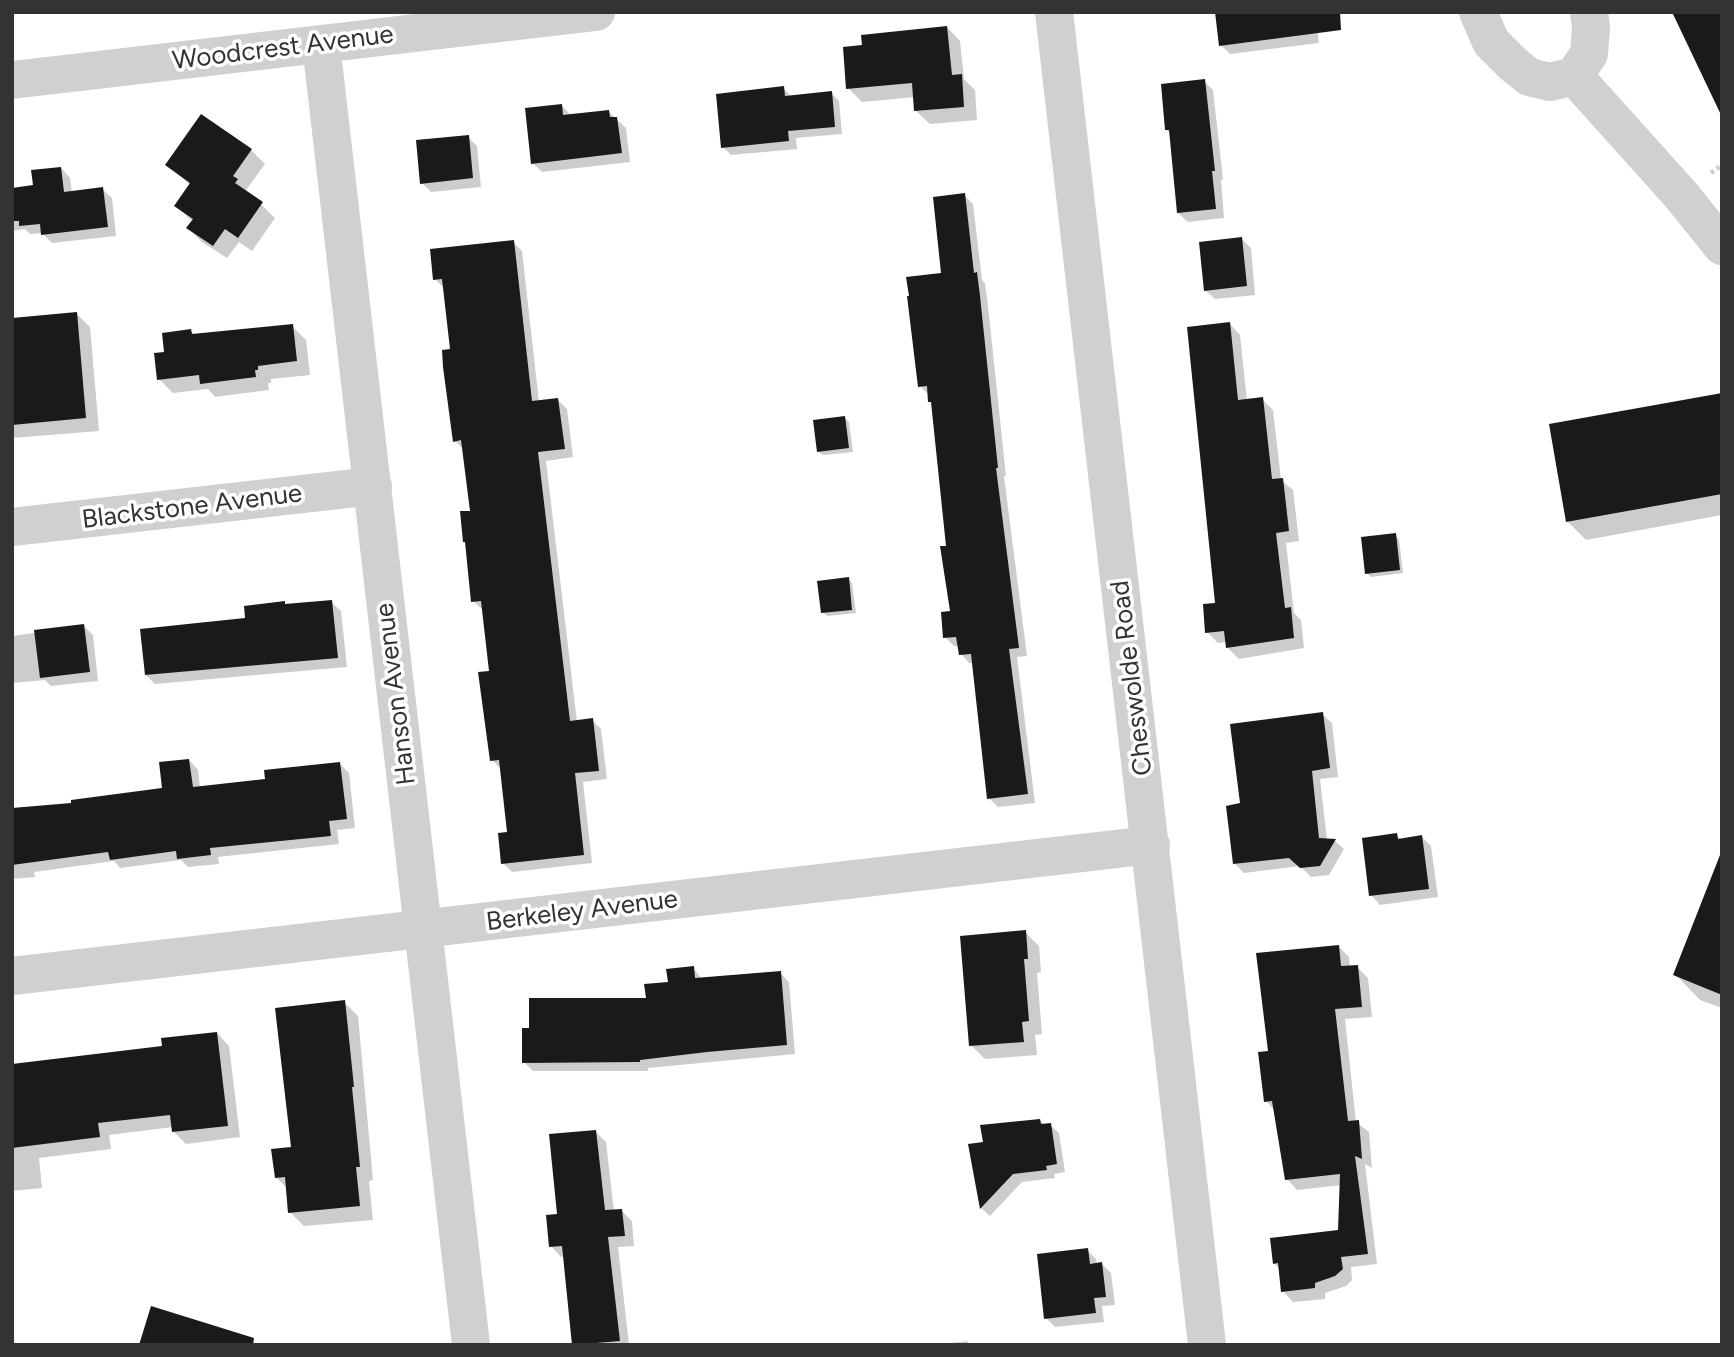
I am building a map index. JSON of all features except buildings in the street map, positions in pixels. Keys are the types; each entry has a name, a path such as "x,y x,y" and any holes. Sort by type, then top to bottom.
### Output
{"street":[{"name":"Woodcrest Avenue","path":"12,80 596,12"},
{"name":"Cheswolde Road","path":"1054,12 1207,1345"},
{"path":"1478,12 1491,42 1529,77 1550,82 1574,76 1589,54 1589,12"},
{"name":"Hanson Avenue","path":"321,44 471,1345"},
{"path":"1574,76 1681,195 1722,246"},
{"name":"Blackstone Avenue","path":"12,527 373,486"},
{"name":"Berkeley Avenue","path":"12,976 1151,845"}]}
